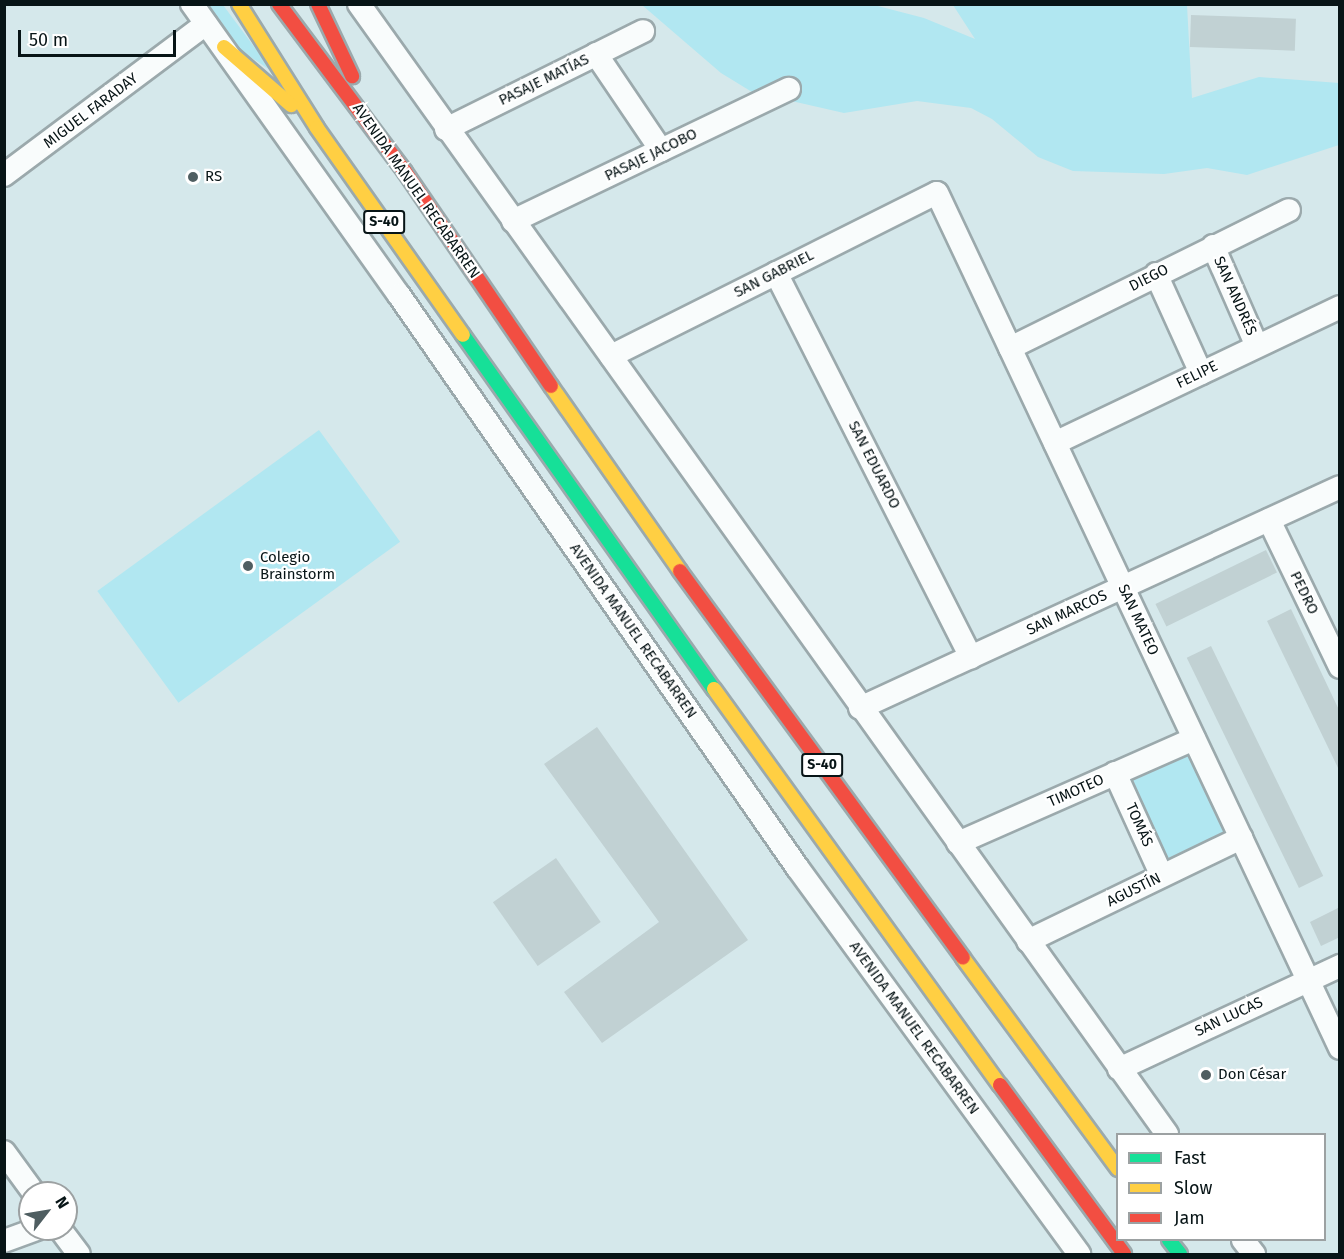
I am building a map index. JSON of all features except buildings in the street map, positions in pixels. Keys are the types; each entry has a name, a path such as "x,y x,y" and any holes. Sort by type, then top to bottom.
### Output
{"main road":[{"name":"S-40","path":"239,4 317,128 789,795 1124,1254"},
{"name":"AVENIDA MANUEL RECABARREN","path":"279,4 405,172 648,527 1116,1166"},
{"path":"318,4 342,57 405,172"},
{"path":"224,47 317,128"},
{"path":"1069,1178 1091,1233"},
{"path":"1170,1241 1180,1254"}],"street":[{"name":"AVENIDA MANUEL RECABARREN","path":"192,4 797,867 1079,1254"},
{"path":"359,4 446,129 1166,1133"},
{"name":"MIGUEL FARADAY","path":"4,176 206,24"},
{"name":"PASAJE MATÍAS","path":"446,129 643,31"},
{"path":"596,54 661,150"},
{"name":"PASAJE JACOBO","path":"513,221 789,88"},
{"name":"SAN GABRIEL","path":"611,356 937,192"},
{"name":"SAN MATEO","path":"937,192 1340,1048"},
{"name":"DIEGO","path":"1010,348 1289,210"},
{"name":"SAN ANDRÉS","path":"1213,246 1257,346"},
{"name":"SAN EDUARDO","path":"776,273 972,657"},
{"path":"1156,274 1201,373"},
{"name":"FELIPE","path":"1055,443 1340,307"},
{"name":"SAN MARCOS","path":"860,708 1340,487"},
{"name":"PEDRO","path":"1269,520 1340,667"},
{"name":"TIMOTEO","path":"958,843 1194,739"},
{"name":"TOMÁS","path":"1115,773 1162,876"},
{"name":"AGUSTÍN","path":"1028,941 1241,838"},
{"name":"SAN LUCAS","path":"1119,1069 1340,966"},
{"path":"4,1152 25,1181"},
{"path":"69,1241 79,1254"},
{"path":"1244,1241 1254,1254"}],"shaded area":[{"path":"205,5 223,5 273,72 243,52"},
{"path":"642,5 874,5 924,18 975,39 953,5 1187,5 1192,98 1259,77 1339,83 1339,145 1247,175 1207,168 1164,174 1073,171 1038,157 992,119 971,108 917,101 844,113 752,92 721,73"},
{"name":"Colegio Brainstorm","path":"319,430 400,542 178,703 97,591"},
{"path":"1191,753 1226,836 1167,861 1132,778"}],"traffic: fast":[{"path":"463,335 714,689"},
{"path":"1170,1241 1180,1254"}],"traffic: slow":[{"path":"239,4 317,128 463,335"},
{"path":"224,47 291,105"},
{"path":"551,386 680,571"},
{"path":"714,689 1000,1085"},
{"path":"963,958 1116,1166"}],"traffic: jam":[{"path":"279,4 405,172 551,386"},
{"path":"318,4 352,76"},
{"path":"680,571 963,958"},
{"path":"1000,1085 1124,1254"}],"place":[{"name":"RS","path":"193,177"},
{"name":"Colegio Brainstorm","path":"248,566"},
{"name":"Don César","path":"1206,1075"}]}
